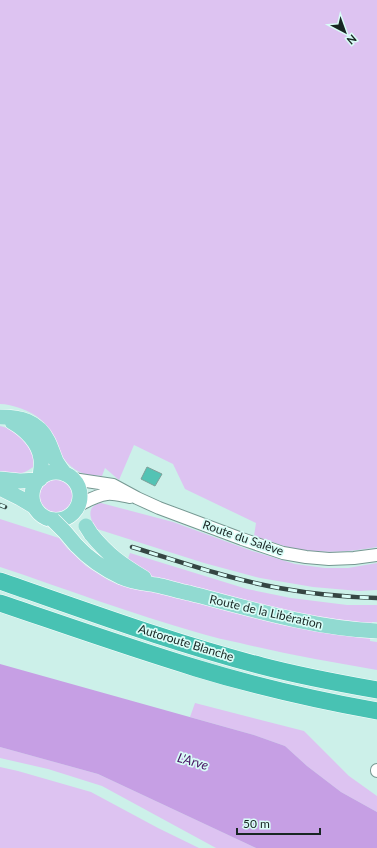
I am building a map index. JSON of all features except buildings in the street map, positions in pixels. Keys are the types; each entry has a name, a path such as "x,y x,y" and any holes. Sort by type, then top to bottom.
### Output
{"highway":[{"name":"Autoroute Blanche","path":"0,581 138,628 262,666 377,690"},
{"name":"Autoroute Blanche","path":"0,602 142,651 231,678 322,700 377,711"}],"main road":[{"path":"0,488 20,498 35,508 42,516 59,520 72,515 80,500 80,491 76,482 56,461 46,438 37,427 21,418 10,416 1,417"},
{"path":"1,417 13,422 26,431 35,443 40,453 41,460 39,480"},
{"path":"35,508 32,496 33,490 39,480 54,472 69,476"},
{"path":"0,479 20,481 39,480"},
{"name":"Route de la Libération","path":"78,506 86,526 96,540 112,557 156,585"},
{"name":"Route de la Libération","path":"59,520 65,532 84,553 102,567 122,577 288,619 336,627 374,631"}],"street":[{"name":"Route du Salève","path":"69,476 113,485 158,508 283,553 329,559 377,555"},
{"name":"Route du Salève","path":"78,506 106,494 117,494 137,498"}],"shaded area":[{"path":"0,0 377,0 377,547 330,552 307,550 284,546 254,536 256,523 185,489 173,464 134,445 119,480 105,468 102,476 84,474 71,466 64,459 52,434 40,419 21,408 0,404"},
{"path":"0,426 19,433 25,439 34,456 33,467 29,470 17,474 0,472"},
{"path":"56,480 62,481 69,487 72,496 71,502 65,509 56,512 50,511 43,505 40,496 41,490 47,483"},
{"path":"101,503 173,522 252,551 295,564 325,568 348,568 377,563 377,590 359,591 313,587 260,578 204,563 97,529 92,522 90,514 93,507"},
{"path":"0,519 59,538 86,566 119,585 130,553 247,589 291,598 347,605 377,605 377,622 372,622 370,641 377,642 377,670 291,654 209,636 124,610 0,567"},
{"path":"195,703 304,731 349,776 377,796 377,812 341,792 307,766 285,746 254,735 190,717"},
{"path":"0,747 98,774 256,848 216,848 102,786 48,769 0,758"},
{"path":"0,767 91,792 199,848 0,848"}],"water":[{"name":"L'Arve","path":"0,664 254,735 285,746 307,766 341,792 377,812 377,848 256,848 98,774 0,747"}],"railway":[{"path":"0,505 5,507"},
{"path":"132,547 205,570 260,584 316,594 377,598"}]}
